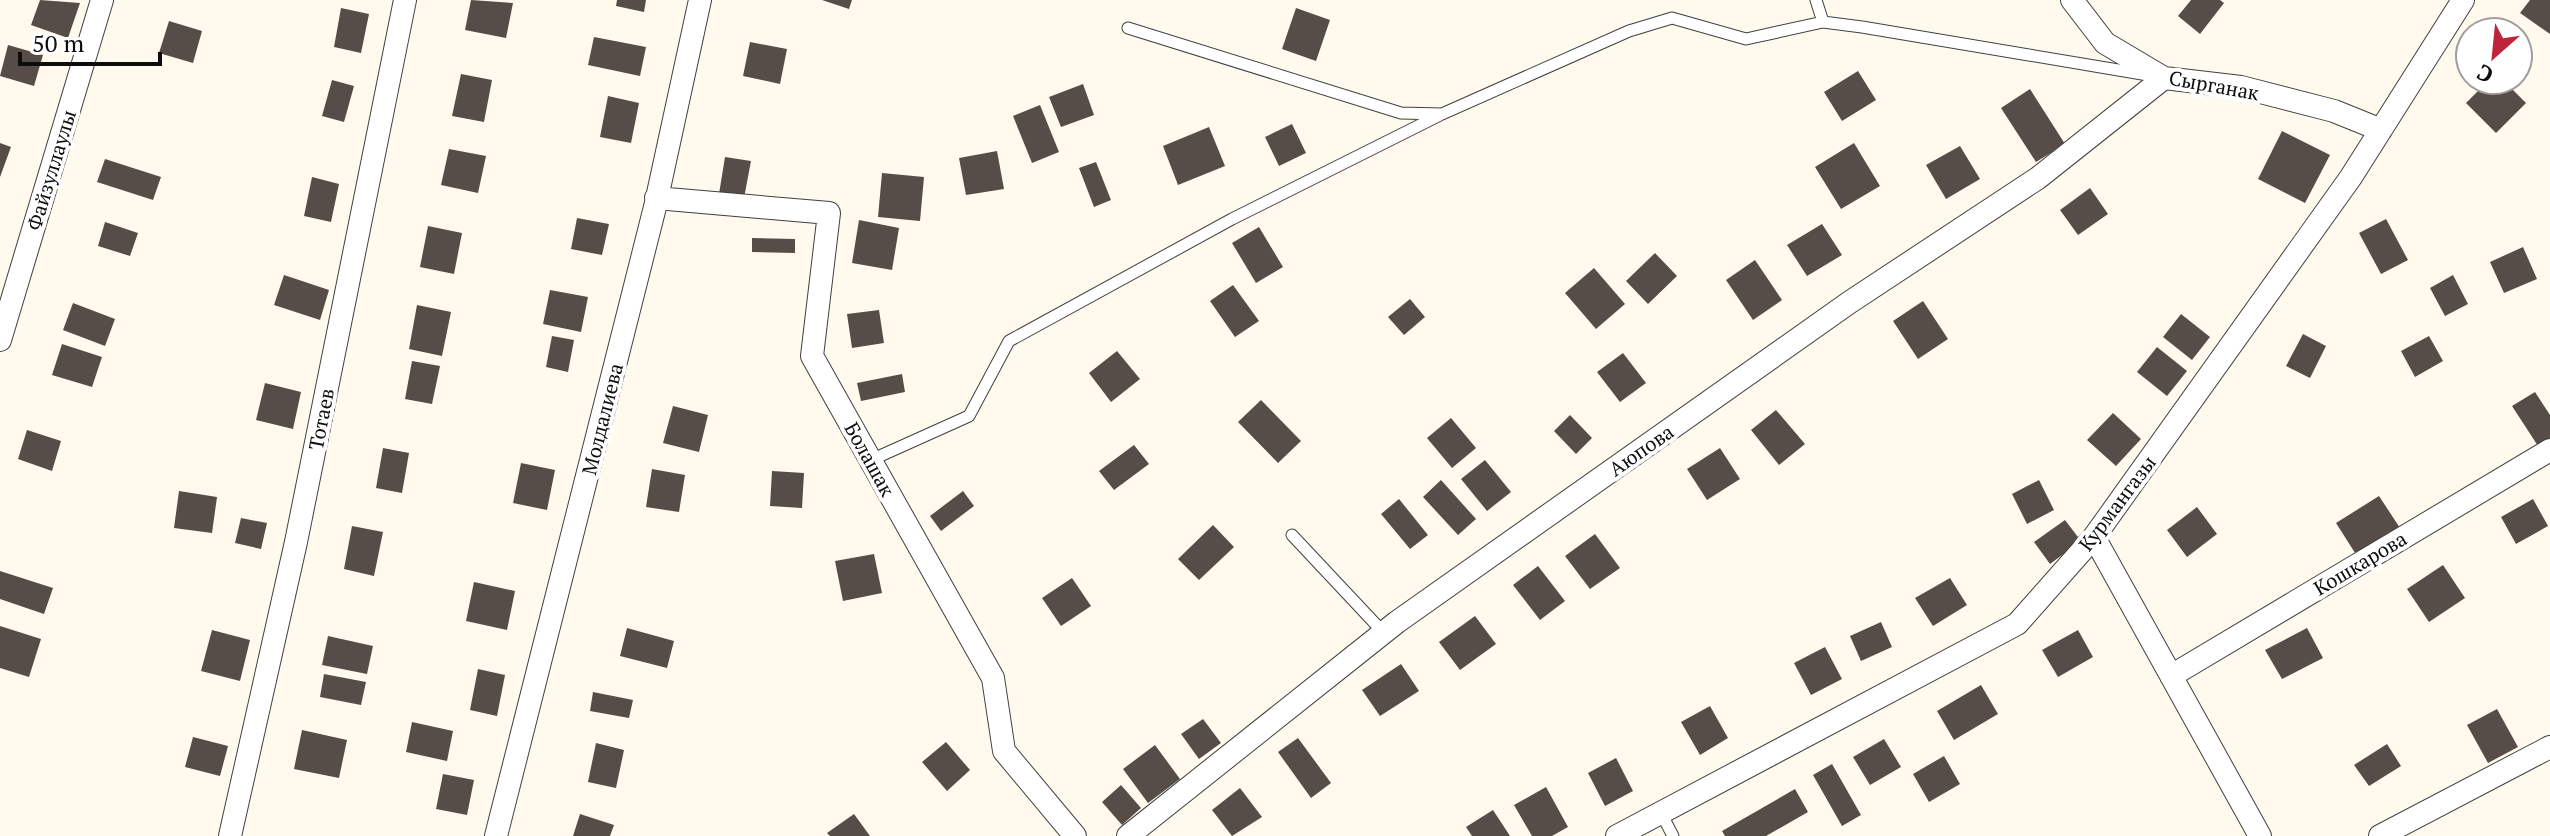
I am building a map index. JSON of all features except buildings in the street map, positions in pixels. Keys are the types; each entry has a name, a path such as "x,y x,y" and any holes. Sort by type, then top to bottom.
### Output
{"street":[{"name":"Файзуллаулы","path":"0,340 102,0"},
{"name":"Тотаев","path":"230,836 296,542 405,0"},
{"name":"Молдалиева","path":"496,836 656,198 700,0"},
{"name":"Сырганак","path":"2072,0 2105,43 2164,78 2241,87 2334,111 2381,130"},
{"name":"Курмангазы","path":"1617,836 2017,624 2094,537 2381,130 2463,0"},
{"name":"Аюпова","path":"1128,836 1383,632 1837,311 2038,178 2164,78"},
{"name":"Болашак","path":"656,198 829,213 812,356 993,678 1004,751 1075,836"},
{"name":"Кошкарова","path":"2171,676 2550,450"},
{"path":"2094,537 2260,836"},
{"path":"2380,836 2550,747"}],"lane":[{"path":"1816,0 1823,22"},
{"path":"871,460 969,416 1009,341 1232,219 1442,114 1629,31 1672,18 1746,39 1823,22 2164,78"},
{"path":"1128,28 1401,113 1442,114"},
{"path":"1292,535 1383,632"},
{"path":"1661,813 1673,836"}]}
